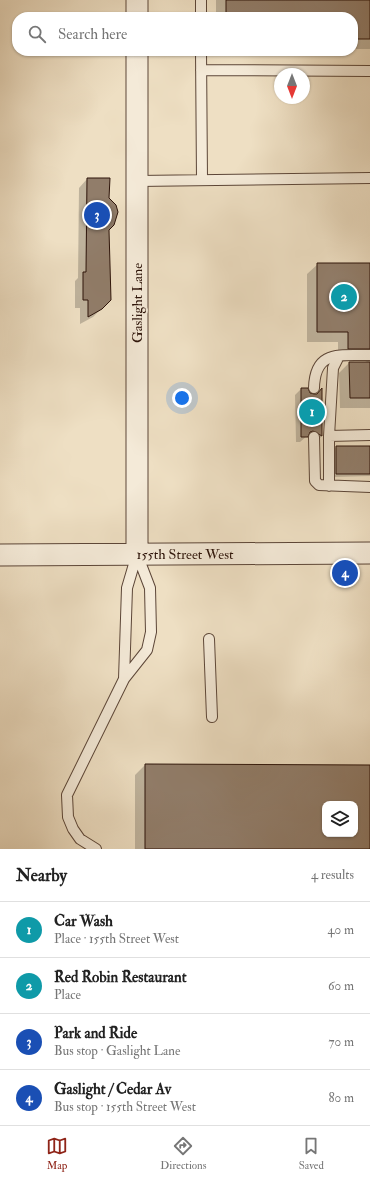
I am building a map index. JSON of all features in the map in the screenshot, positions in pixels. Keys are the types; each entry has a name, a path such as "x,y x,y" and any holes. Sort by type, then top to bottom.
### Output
{"street":[{"path":"137,0 137,12"},
{"name":"Gaslight Lane","path":"136,554 137,56"},
{"name":"155th Street West","path":"0,555 370,553"}],"lane":[{"path":"201,0 201,12"},
{"path":"201,56 202,180"},
{"path":"201,70 370,71"},
{"path":"137,181 370,178"},
{"path":"314,388 317,367 329,357 370,355"},
{"path":"329,486 329,436 333,368 339,356"},
{"path":"329,436 370,435"},
{"path":"314,436 315,481 319,486 370,487"},
{"path":"124,679 127,588 136,554"},
{"path":"96,849 80,839 73,829 66,805 66,794 124,679 147,650 151,632 150,588 136,554"},
{"path":"209,639 212,717"}],"building":[{"path":"226,0 370,0 370,39 358,39 358,12 226,12"},
{"path":"87,178 110,178 109,198 116,205 118,212 114,225 109,230 111,300 102,309 88,317 88,300 83,300 83,272 86,272"},
{"path":"317,263 370,263 370,349 348,349 348,332 317,332"},
{"path":"349,362 370,362 370,398 350,398"},
{"path":"301,388 308,388 310,393 317,394 322,388 322,436 313,431 310,432 308,437 301,437"},
{"path":"336,446 370,446 370,474 336,474"},
{"path":"145,764 370,765 370,849 145,849"}],"place":[{"name":"Park and Ride","path":"97,215"},
{"name":"Red Robin Restaurant","path":"344,297"},
{"name":"Car Wash","path":"312,412"},
{"name":"Gaslight / Cedar Av","path":"345,573"}]}
